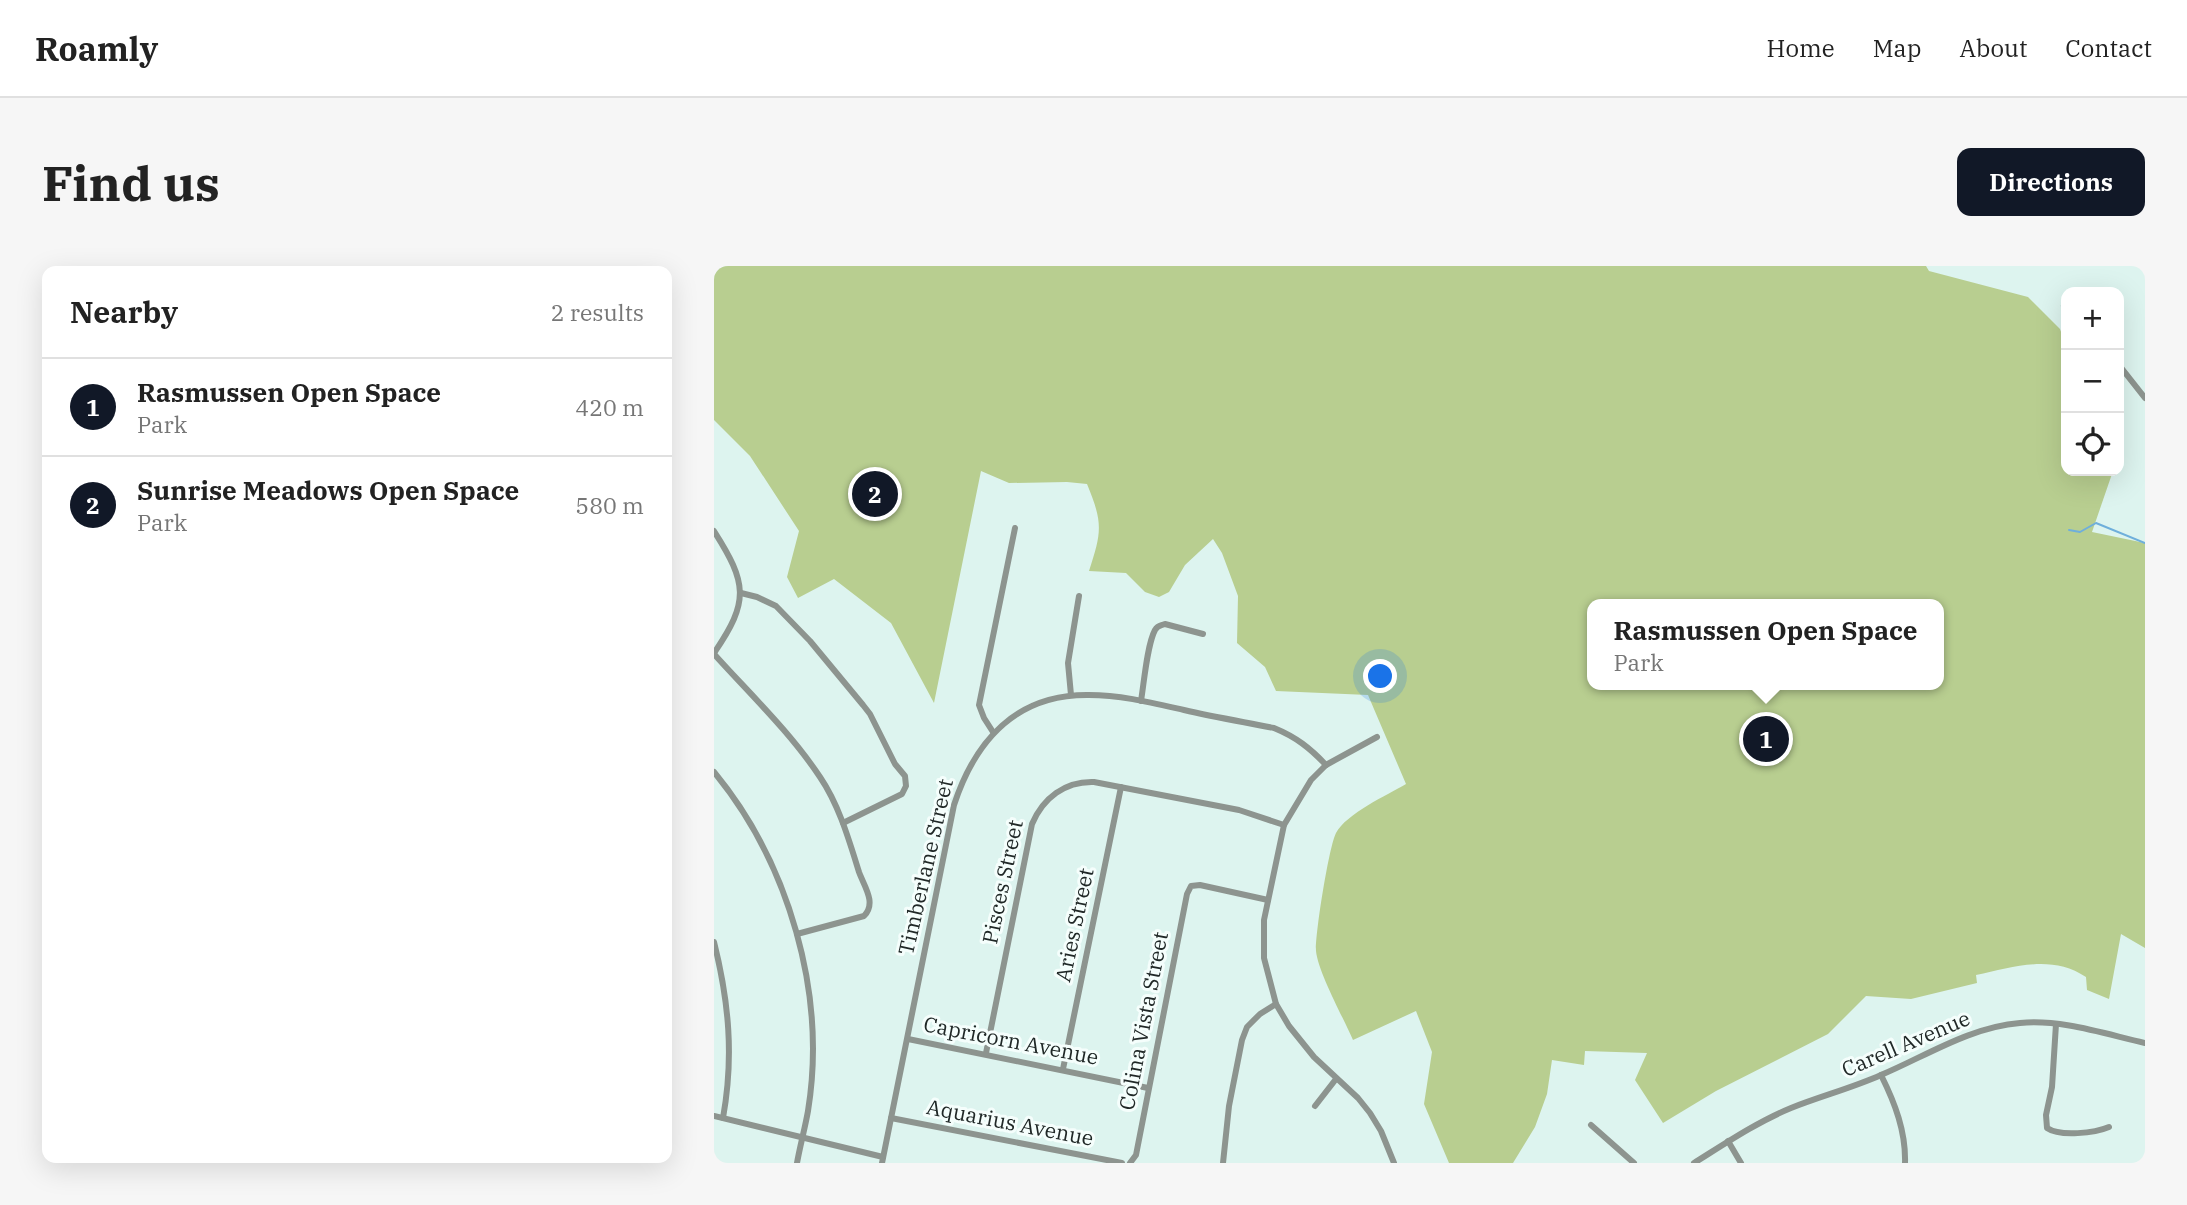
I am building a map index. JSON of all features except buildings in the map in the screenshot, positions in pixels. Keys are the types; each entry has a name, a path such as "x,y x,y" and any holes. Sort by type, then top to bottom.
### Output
{"street":[{"path":"2124,371 2145,398"},
{"path":"993,732 979,705 1015,528"},
{"path":"714,531 733,562 741,593 734,622 714,654 793,742 820,777 843,822 870,898 867,912 861,917 797,934"},
{"path":"741,593 771,603 803,633 870,713 895,764 905,776 906,786 902,794 843,822"},
{"path":"1071,695 1068,663 1079,596"},
{"path":"1141,701 1155,630 1165,624 1203,634"},
{"name":"Timberlane Street","path":"882,1160 954,805 963,776 993,732 1019,713 1045,702 1071,695 1110,696 1274,728 1308,747 1326,765"},
{"path":"1377,737 1326,765 1311,780 1284,825 1268,900 1264,958 1276,1004 1289,1026 1314,1057 1358,1098 1370,1113 1381,1131 1394,1163"},
{"path":"714,772 737,801 757,837 787,900 797,934 808,991 811,1029 809,1098 797,1163"},
{"name":"Pisces Street","path":"986,1054 1032,824 1037,811 1060,790 1081,781 1121,787 1239,810 1284,825"},
{"name":"Aries Street","path":"1063,1069 1121,787"},
{"name":"Colina Vista Street","path":"1130,1163 1136,1155 1187,894 1191,886 1200,885 1268,900"},
{"path":"714,942 726,994 730,1031 729,1074 723,1118"},
{"path":"1223,1163 1229,1106 1242,1040 1247,1027 1260,1014 1276,1004"},
{"name":"Carell Avenue","path":"1694,1163 1749,1128 1792,1108 1881,1075 1973,1033 1998,1026 2021,1023 2056,1024 2145,1043"},
{"path":"2056,1024 2052,1087 2046,1115 2047,1128 2053,1133 2097,1132 2109,1127"},
{"name":"Capricorn Avenue","path":"908,1038 1148,1088"},
{"path":"1881,1075 1896,1108 1902,1130 1905,1163"},
{"path":"1315,1106 1336,1079"},
{"path":"714,1116 882,1160"},
{"name":"Aquarius Avenue","path":"891,1118 1122,1163"},
{"path":"1591,1125 1634,1163"},
{"path":"1728,1141 1741,1163"}],"green space":[{"path":"714,266 1926,266 1929,271 2028,297 2061,332 2061,476 2111,476 2092,532 2145,543 2145,948 2121,934 2109,999 2087,990 2086,977 2073,970 2046,964 2018,966 1976,975 1977,983 1911,999 1866,996 1828,1034 1716,1091 1663,1123 1635,1080 1647,1053 1585,1051 1584,1065 1552,1060 1547,1094 1535,1127 1513,1163 1449,1163 1424,1104 1432,1052 1416,1011 1353,1040 1326,983 1316,951 1323,891 1336,833 1358,812 1406,784 1368,695 1276,691 1265,667 1237,643 1238,596 1222,553 1213,539 1185,565 1169,592 1159,597 1145,592 1126,573 1089,571 1099,527 1096,508 1087,484 1009,483 981,471 934,703 891,623 834,579 798,598 787,577 799,531 750,456 714,420"}],"waterway":[{"path":"2069,530 2080,532 2096,523 2145,543"}],"place":[{"name":"Sunrise Meadows Open Space","path":"875,494"},
{"name":"Rasmussen Open Space","path":"1766,739"}]}
